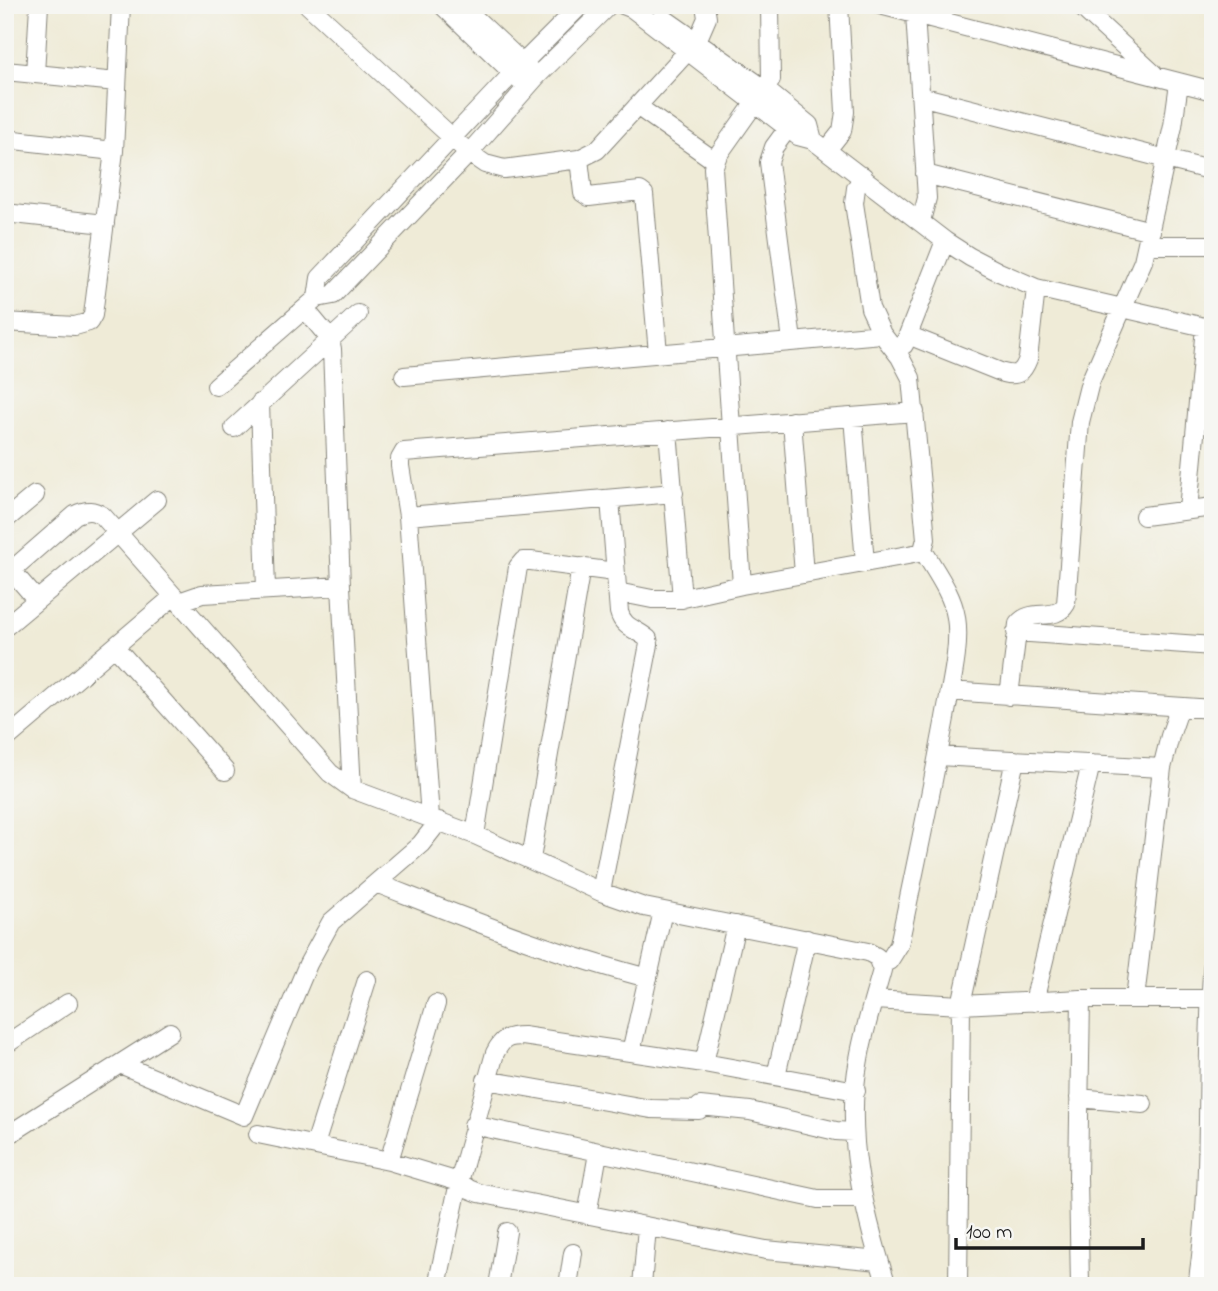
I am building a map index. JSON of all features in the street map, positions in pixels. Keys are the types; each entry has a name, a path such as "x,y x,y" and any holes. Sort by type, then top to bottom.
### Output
{"street":[{"path":"35,74 39,5"},
{"path":"5,322 75,326 89,322 95,307 114,151 121,5"},
{"path":"442,5 532,81"},
{"path":"461,5 518,69"},
{"path":"352,789 332,349 330,339 311,303 320,278 581,5"},
{"path":"216,386 311,303 333,295 469,153 532,81 609,5"},
{"path":"623,5 692,46"},
{"path":"645,5 692,46 760,97 809,125 820,145"},
{"path":"317,8 469,153 485,164 504,169 579,159 597,150 692,46 706,18 705,5"},
{"path":"742,585 713,180 715,161 771,80 770,5"},
{"path":"820,145 842,131 845,113 839,5"},
{"path":"880,5 1179,83 1211,88"},
{"path":"941,5 963,27"},
{"path":"1079,5 1157,77"},
{"path":"915,14 926,198 921,221"},
{"path":"5,71 117,82"},
{"path":"1009,696 1018,624 1023,617 1062,611 1066,604 1084,400 1124,309 1150,238 1179,83"},
{"path":"920,96 1213,171"},
{"path":"760,97 788,128 820,145 945,241 970,257 1036,288 1209,328 1188,510"},
{"path":"637,106 715,161"},
{"path":"788,128 774,147 769,162 792,341"},
{"path":"5,139 114,151"},
{"path":"579,159 581,187 583,193 589,197 635,192 644,194 658,353"},
{"path":"925,174 1150,238 1213,244"},
{"path":"617,592 665,600 682,598 919,553 923,550 926,539 911,378 900,357 882,334 870,308 854,203 856,188 863,176"},
{"path":"5,213 105,224"},
{"path":"900,357 945,241"},
{"path":"908,335 1003,373 1019,374 1028,359 1036,288"},
{"path":"234,428 359,314"},
{"path":"404,376 882,334"},
{"path":"260,403 266,590"},
{"path":"120,1064 244,1116 308,964 326,929 421,844 434,819 408,516 400,466 404,452 915,412"},
{"path":"853,417 865,563"},
{"path":"792,421 804,574"},
{"path":"668,431 682,598"},
{"path":"408,516 674,494"},
{"path":"5,520 35,495"},
{"path":"601,892 649,644 644,635 624,624 621,618 610,499"},
{"path":"5,626 157,500"},
{"path":"1144,516 1213,508"},
{"path":"36,599 8,570 75,515 84,510 94,511 103,516 330,773 352,789 475,835 601,892 644,907 869,952 877,957 882,970 858,1060 853,1132 861,1199 887,1286"},
{"path":"881,963 889,961 900,945 950,691 958,630 956,613 923,550"},
{"path":"475,835 515,574 523,561 615,572"},
{"path":"531,859 581,567"},
{"path":"5,740 115,647 177,599 202,594 341,586"},
{"path":"1016,632 1213,646"},
{"path":"115,647 225,771"},
{"path":"950,691 1213,709"},
{"path":"1135,999 1162,768 1180,707"},
{"path":"938,756 1162,768"},
{"path":"958,1286 961,1005 1015,760"},
{"path":"1034,1002 1091,764"},
{"path":"376,883 526,942 572,958 648,978"},
{"path":"631,1052 663,911"},
{"path":"704,1063 736,925"},
{"path":"776,1076 807,939"},
{"path":"1197,1286 1210,1181 1213,960"},
{"path":"315,1145 367,980"},
{"path":"874,1000 961,1005 1081,999 1211,999"},
{"path":"1080,1286 1081,999"},
{"path":"5,1045 68,1003"},
{"path":"389,1161 436,1004"},
{"path":"5,1137 170,1032"},
{"path":"438,1286 473,1125 495,1053 501,1041 508,1036 704,1063 856,1091"},
{"path":"486,1080 652,1109 750,1111 825,1129 853,1132"},
{"path":"1079,1098 1143,1104"},
{"path":"473,1125 818,1199 861,1199"},
{"path":"258,1134 389,1161 459,1182 479,1193 766,1250 879,1261"},
{"path":"587,1215 598,1153"},
{"path":"642,1286 647,1227"},
{"path":"498,1286 507,1232"},
{"path":"568,1286 573,1253"}]}
